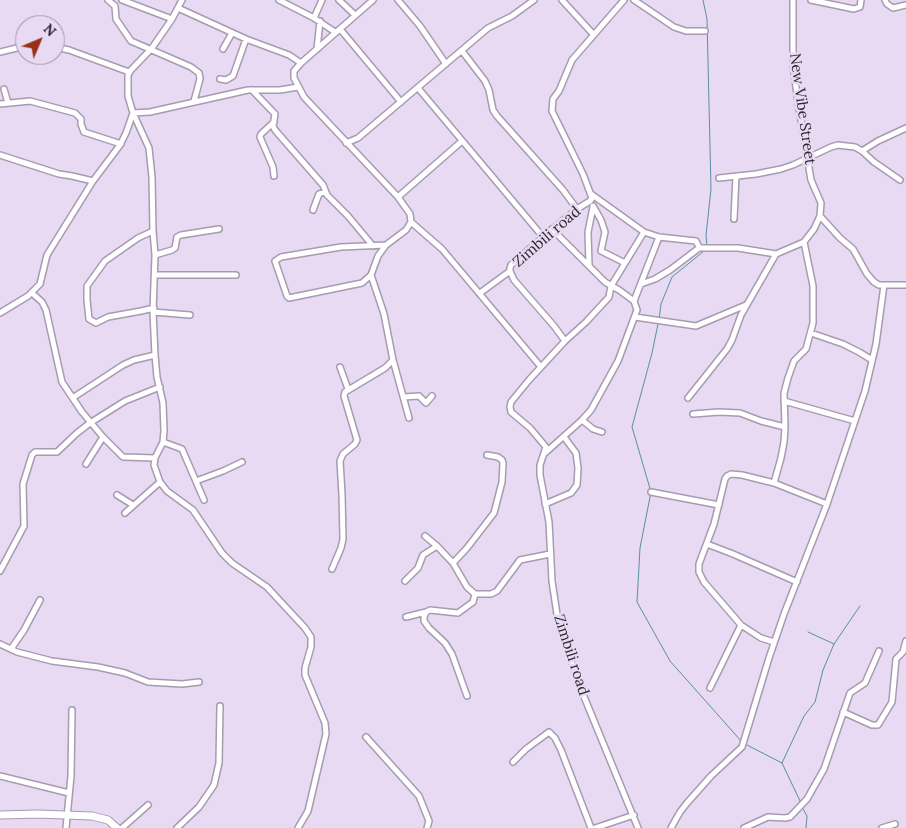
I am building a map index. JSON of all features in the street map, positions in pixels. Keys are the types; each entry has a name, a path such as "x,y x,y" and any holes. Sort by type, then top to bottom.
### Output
{"street":[{"path":"108,0 115,6 116,19 130,40 152,48 191,67 199,73 200,78 194,101"},
{"path":"122,0 172,19"},
{"path":"182,0 172,19 152,48 129,72 127,81 128,96 133,113 149,148 152,177 152,231 155,255 153,310 155,355 164,409 163,442 155,458 154,465 160,482 192,510 222,553 232,563 267,588 309,632 311,637 311,647 305,675 326,723 326,734 308,811 298,828"},
{"path":"279,0 338,30 401,102"},
{"path":"314,18 322,0"},
{"path":"339,0 355,15"},
{"path":"373,0 300,63 294,71 294,78 304,97 398,197 410,214 411,222 406,230 386,245 378,256 371,275 362,283 289,298 286,296 275,260 281,257 341,246 386,245"},
{"path":"398,0 420,26 446,64"},
{"path":"346,143 358,138 488,28 512,16 534,0"},
{"path":"562,0 593,34"},
{"name":"Zimbili road","path":"565,341 521,289 510,271 511,266 543,236 591,196 551,106 572,60 624,0"},
{"path":"634,0 674,27 686,31 705,30"},
{"name":"New Vibe Street","path":"793,0 793,65 812,180 821,204 820,216"},
{"path":"811,0 854,9 860,7 861,0"},
{"path":"885,0 893,8 906,5"},
{"path":"178,8 246,39 286,54 300,63"},
{"path":"317,49 320,21"},
{"path":"223,49 232,33"},
{"path":"220,79 226,80 233,76 246,39"},
{"path":"0,52 15,48"},
{"path":"65,49 129,72"},
{"path":"462,51 485,81 493,110 497,116 563,190 577,209"},
{"path":"133,113 150,112 194,101 218,98 237,92 280,90 298,87"},
{"path":"418,88 543,236"},
{"path":"4,89 8,103"},
{"path":"252,90 276,116 274,128 323,185 324,192 348,216 373,246"},
{"path":"0,104 30,101 75,113 81,119 84,132 121,144"},
{"path":"0,313 32,293 40,282 46,255 121,144 133,113"},
{"path":"274,122 260,137 273,167 274,176"},
{"path":"862,151 906,126"},
{"path":"398,197 462,141"},
{"path":"719,178 776,170 808,159 838,145 855,147 900,180"},
{"path":"0,155 59,174 94,182"},
{"path":"734,219 736,176"},
{"path":"313,210 319,194 324,192"},
{"path":"591,196 593,206 605,232 601,251 626,264"},
{"path":"591,196 644,232 659,237 696,241 700,248"},
{"path":"589,266 588,232 593,206"},
{"path":"641,284 662,274 700,248 738,248 776,254 804,242 814,229 820,216 853,250 870,278 879,285 906,285"},
{"path":"411,222 442,249 541,367"},
{"path":"545,453 591,410 611,377 625,346 637,310 634,301 599,278 552,229"},
{"path":"155,255 175,248 177,238 181,235 218,230"},
{"path":"152,231 138,238 105,261 87,286 86,300 90,319 96,323 116,315 153,310 190,315"},
{"path":"545,453 544,443 511,412 511,402 565,341 609,297 611,286 644,232"},
{"path":"634,301 659,237"},
{"path":"774,483 781,458 785,427 784,402 788,378 794,362 806,349 811,333 814,292 804,242"},
{"path":"688,398 727,350 737,324 776,254"},
{"path":"480,293 510,271"},
{"path":"155,275 236,275"},
{"path":"371,275 384,314 393,360 409,418"},
{"path":"671,828 680,812 692,798 742,748 774,642 827,504 865,391 881,314 884,285"},
{"path":"32,293 42,302 46,310 62,382 90,423 124,457 155,458"},
{"path":"636,317 696,326 747,305"},
{"path":"811,333 843,344 872,360"},
{"path":"74,398 122,365 155,355"},
{"path":"332,569 341,548 342,539 340,461 343,454 357,440 344,392 385,368 393,360"},
{"path":"340,367 348,389"},
{"path":"0,570 24,526 23,484 30,458 35,452 57,452 90,423 125,402 160,387"},
{"path":"404,397 419,396 426,403 432,396"},
{"path":"784,402 855,421"},
{"path":"693,414 713,412 740,413 785,427"},
{"path":"582,420 592,429 602,432"},
{"path":"86,464 103,437"},
{"path":"545,504 572,493 577,486 578,468 576,453 564,437"},
{"path":"163,442 182,449 204,500"},
{"name":"Zimbili road","path":"545,453 540,466 540,475 551,538 550,554 554,597 562,638 638,828"},
{"path":"452,563 467,548 494,513 502,482 503,463 502,460 487,455"},
{"path":"196,481 242,462"},
{"path":"774,642 761,638 741,625 713,594 699,572 699,564 719,505 725,479 731,474 742,475 774,483 827,504"},
{"path":"125,512 160,482"},
{"path":"651,492 719,505"},
{"path":"117,495 133,505"},
{"path":"425,536 438,546 452,563 467,587 476,594 497,592 520,560 550,554"},
{"path":"707,544 797,582"},
{"path":"405,581 418,568 423,555 438,546"},
{"path":"406,617 430,610 458,613 473,602 476,594"},
{"path":"11,649 24,630 40,600"},
{"path":"426,612 424,622 445,643 452,654 467,696"},
{"path":"710,688 741,625"},
{"path":"843,712 872,725 878,725 892,702 896,659 903,652 906,641"},
{"path":"0,644 17,652 52,662 98,667 125,673 148,682 182,684 199,682"},
{"path":"744,828 762,818 790,817 807,799 824,769 850,693 865,683 879,651"},
{"path":"177,828 199,807 214,785 219,763 220,706"},
{"path":"66,828 72,749 72,710"},
{"path":"513,762 526,749 549,732 555,738 561,750 591,828"},
{"path":"366,737 419,796 429,822 427,828"},
{"path":"0,776 69,793"},
{"path":"122,828 148,805"},
{"path":"0,815 100,817 108,820 118,828"},
{"path":"595,828 634,815"},
{"path":"882,828 895,824"}],"waterway":[{"path":"703,0 707,19 711,189 706,235 707,246"},
{"path":"659,320 661,304 672,277 704,251"},
{"path":"658,324 632,427 651,492 640,548 637,602 670,661 742,742"},
{"path":"782,763 804,716 815,702 823,670 834,644 860,606"},
{"path":"808,632 834,644"},
{"path":"745,744 782,763 801,803"},
{"path":"802,807 807,816 806,828"}]}
